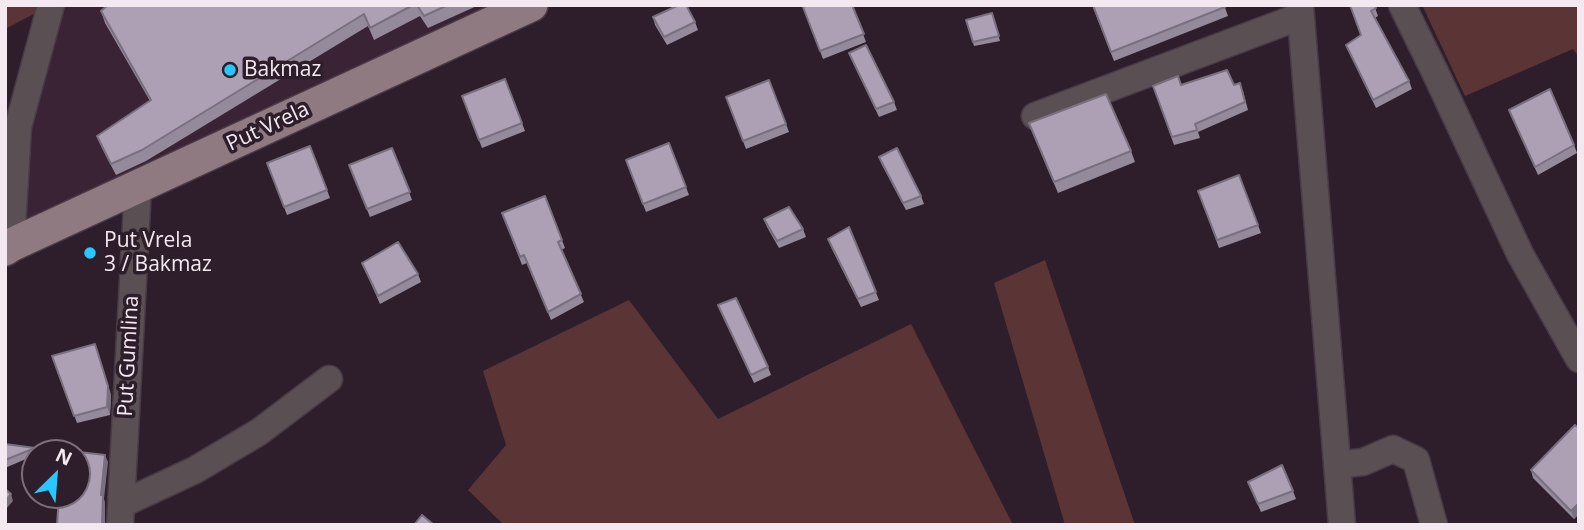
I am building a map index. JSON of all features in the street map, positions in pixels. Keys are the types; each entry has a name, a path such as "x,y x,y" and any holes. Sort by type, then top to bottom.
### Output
{"main road":[{"name":"Put Vrela","path":"8,247 531,5"}],"street":[{"path":"8,247 18,127 51,5"},
{"path":"1402,5 1520,254 1579,359"},
{"path":"1035,116 1300,11 1342,525"},
{"name":"Put Gumlina","path":"121,514 138,187"},
{"path":"121,514 258,432 329,379"},
{"path":"1337,465 1363,462 1393,449 1416,460 1434,525"}],"shaded area":[{"path":"5,5 51,5 5,29"},
{"path":"51,5 531,5 11,245"},
{"path":"1422,5 1579,5 1579,57 1573,49 1465,96"},
{"path":"1045,260 1135,525 1065,525 994,283"},
{"path":"629,300 718,419 911,324 1013,525 504,525 468,490 506,445 483,371"}],"building":[{"name":"Bakmaz","path":"108,5 413,5 370,28 364,14 142,150 111,164 97,136 151,100 101,11"},
{"path":"417,5 448,5 424,16"},
{"path":"679,5 686,5 695,22 664,37 653,17"},
{"path":"852,5 864,34 820,51 803,7"},
{"path":"1093,5 1224,5 1225,7 1111,52"},
{"path":"1350,5 1374,5 1376,8 1371,11 1409,81 1373,100 1346,45 1361,35"},
{"path":"992,13 999,36 973,42 966,20"},
{"path":"866,45 894,102 876,109 849,53"},
{"path":"1227,70 1234,85 1240,83 1245,102 1195,124 1197,130 1172,137 1153,86 1178,76 1181,85"},
{"path":"505,79 522,123 479,140 462,96"},
{"path":"769,80 786,124 743,141 726,97"},
{"path":"1550,89 1574,145 1535,167 1509,110"},
{"path":"1106,94 1131,151 1054,182 1029,123"},
{"path":"669,143 686,187 643,204 626,160"},
{"path":"310,146 327,190 284,207 267,163"},
{"path":"392,148 410,192 367,209 349,165"},
{"path":"897,148 921,196 903,203 879,157"},
{"path":"1239,175 1258,225 1217,240 1198,191"},
{"path":"545,196 562,240 558,242 581,294 548,312 524,255 520,257 502,213"},
{"path":"789,207 803,229 777,241 764,219"},
{"path":"849,227 876,292 858,299 828,239"},
{"path":"398,242 418,274 378,296 362,263"},
{"path":"736,298 768,367 751,375 718,305"},
{"path":"95,344 108,386 107,407 74,416 52,356"},
{"path":"1575,425 1579,428 1579,503 1571,511 1531,470"},
{"path":"5,444 21,446 21,454 5,460"},
{"path":"91,453 105,455 101,495 102,525 57,525 58,509 91,509"},
{"path":"1282,465 1293,491 1258,504 1248,482"},
{"path":"5,489 11,494 5,501"},
{"path":"422,515 434,525 414,525"}],"place":[{"name":"Bakmaz","path":"230,70"},
{"name":"Put Vrela 3 / Bakmaz","path":"90,253"}]}
